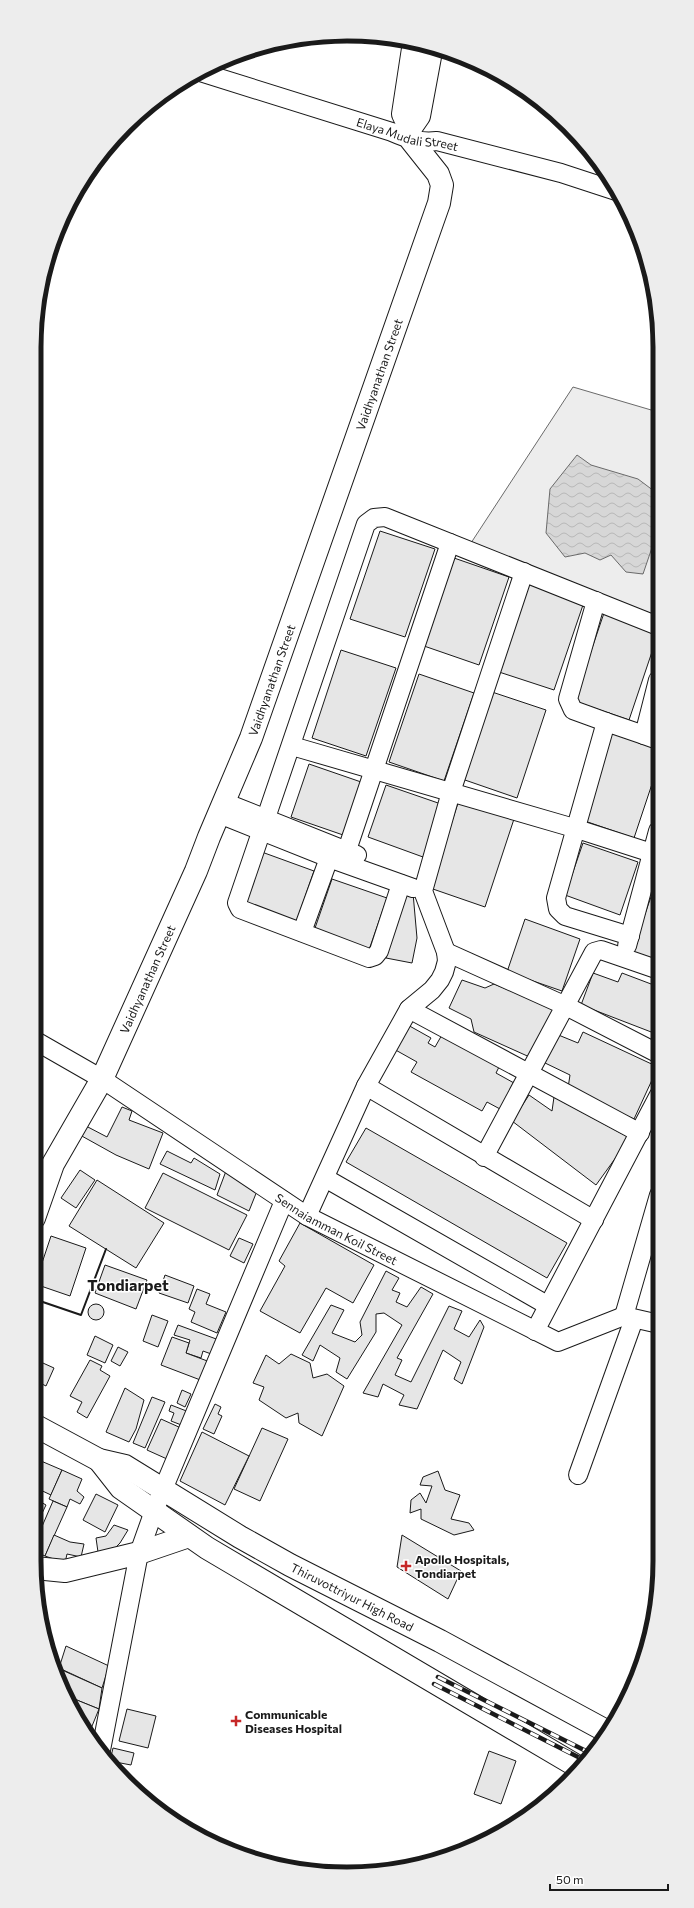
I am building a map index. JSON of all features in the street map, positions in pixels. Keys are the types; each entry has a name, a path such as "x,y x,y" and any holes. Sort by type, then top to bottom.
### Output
{"main road":[{"name":"Vaidhyanathan Street","path":"41,1198 53,1164 102,1079 196,871 251,738 439,203 442,185 438,174 410,135 403,114 413,48"},
{"path":"410,135 419,116 431,53"},
{"name":"Thiruvottriyur High Road","path":"41,1429 99,1460 125,1466 240,1537 290,1565 440,1640 602,1729"},
{"name":"Thiruvottriyur High Road","path":"99,1460 121,1488 206,1548 575,1765"},
{"path":"41,1569 65,1571 139,1553 189,1536"}],"street":[{"name":"Elaya Mudali Street","path":"209,75 392,132 410,135 424,143 437,141 561,174 609,189"},
{"path":"401,884 379,951 375,956 369,958 240,909 237,903 292,746 366,524 374,518 385,517 653,624"},
{"path":"302,932 340,857 374,770 450,543"},
{"path":"307,1216 366,1086 409,1009 432,990 440,980 446,966 446,952 424,886 451,792 524,572"},
{"path":"596,601 568,699 573,710 651,738 653,721"},
{"path":"606,722 574,828 556,898 558,909 565,916 630,936"},
{"path":"292,746 574,828 653,853"},
{"path":"222,808 264,824 401,884 424,886"},
{"path":"340,857 424,886"},
{"path":"623,958 653,863"},
{"path":"484,1157 594,952 601,950 653,968"},
{"path":"446,952 566,1006 653,1051"},
{"path":"409,1009 640,1133"},
{"name":"Sennaiamman Koil Street","path":"41,1044 102,1079 307,1216 558,1342 629,1317"},
{"path":"366,1086 484,1157 594,1220"},
{"path":"535,1331 547,1305 653,1108"},
{"path":"325,1178 547,1305"},
{"path":"102,1744 139,1553 163,1489 284,1201"},
{"path":"578,1475 629,1317 653,1219"},
{"path":"629,1317 653,1322"}],"shaded area":[{"path":"573,387 653,411 653,614 469,546"}],"water":[{"path":"577,455 591,465 638,479 653,490 653,545 643,574 626,572 611,555 600,560 585,553 565,557 546,533 550,489"}],"building":[{"path":"380,531 435,549 405,637 350,619"},
{"path":"454,558 509,577 479,665 424,646"},
{"path":"529,584 584,602 554,690 499,672"},
{"path":"604,613 653,632 653,649 629,720 574,701"},
{"path":"341,650 396,668 366,756 312,738"},
{"path":"419,674 474,693 444,781 389,762"},
{"path":"492,692 546,710 517,798 462,779"},
{"path":"609,731 653,746 653,781 634,838 579,819"},
{"path":"309,764 364,783 346,836 291,817"},
{"path":"386,785 441,804 423,857 368,837"},
{"path":"459,800 514,819 485,907 430,888"},
{"path":"583,843 638,862 620,915 565,895"},
{"path":"259,851 314,871 296,923 241,904"},
{"path":"332,879 387,898 369,950 314,931"},
{"path":"653,891 653,961 631,954"},
{"path":"413,893 417,938 412,963 386,958 401,897"},
{"path":"525,919 580,939 562,991 507,972"},
{"path":"593,973 618,982 622,973 653,985 653,1033 581,1005"},
{"path":"462,980 485,988 494,984 554,1008 534,1059 474,1032 471,1019 449,1008"},
{"path":"406,1024 431,1038 428,1043 435,1047 443,1033 500,1065 496,1073 514,1083 500,1109 487,1102 482,1111 411,1072 417,1062 392,1048"},
{"path":"583,1032 653,1065 653,1078 634,1119 568,1088 570,1075 543,1062 556,1034 578,1043"},
{"path":"529,1095 552,1111 554,1097 630,1138 596,1185 512,1121"},
{"path":"122,1107 132,1111 129,1120 163,1133 149,1169 116,1155 80,1135 86,1126 107,1137"},
{"path":"366,1128 567,1243 547,1278 346,1162"},
{"path":"167,1151 191,1163 194,1158 220,1174 215,1190 160,1164"},
{"path":"80,1170 95,1180 76,1208 61,1198"},
{"path":"226,1171 257,1191 249,1211 217,1195"},
{"path":"163,1173 247,1215 229,1250 145,1208"},
{"path":"97,1180 164,1223 136,1268 69,1226"},
{"path":"300,1223 374,1265 353,1303 326,1288 300,1333 260,1311 285,1266 279,1261"},
{"path":"51,1236 86,1248 70,1296 41,1286 41,1266"},
{"path":"239,1238 253,1244 244,1263 230,1256"},
{"path":"105,1265 147,1280 136,1309 95,1293"},
{"path":"386,1271 399,1278 392,1290 400,1293 396,1302 407,1307 421,1287 433,1294 397,1358 402,1360 395,1375 411,1382 449,1306 462,1311 454,1329 469,1337 480,1320 484,1327 462,1384 454,1379 461,1362 443,1350 417,1409 399,1405 404,1395 383,1384 378,1397 363,1393 402,1325 384,1313 376,1314 376,1332 347,1379 336,1372 340,1358 320,1345 313,1361 302,1355 331,1305 344,1310 332,1333 355,1342 362,1335 360,1322"},
{"path":"165,1275 194,1286 188,1303 159,1293"},
{"path":"197,1289 210,1294 206,1304 226,1312 217,1333 191,1322 195,1312 189,1309"},
{"path":"96,1304 103,1309 104,1312 99,1319 96,1320 89,1315 88,1312 93,1305"},
{"path":"152,1315 168,1321 158,1347 143,1341"},
{"path":"178,1325 219,1340 214,1355 203,1351 201,1358 186,1353 190,1340 174,1335"},
{"path":"95,1336 113,1345 105,1363 87,1355"},
{"path":"172,1337 189,1343 186,1353 210,1362 203,1381 161,1365"},
{"path":"118,1347 128,1352 120,1366 111,1361"},
{"path":"291,1354 310,1363 313,1378 327,1374 344,1386 322,1436 299,1423 298,1413 286,1418 259,1400 264,1387 253,1383 266,1355 279,1364"},
{"path":"90,1360 102,1366 100,1370 110,1376 87,1418 77,1412 82,1402 70,1396"},
{"path":"41,1362 54,1368 46,1386 41,1384"},
{"path":"125,1388 144,1400 136,1429 129,1442 106,1432"},
{"path":"182,1390 191,1394 185,1407 177,1403"},
{"path":"152,1397 165,1402 145,1448 133,1443"},
{"path":"215,1404 221,1407 218,1414 222,1416 214,1434 203,1429"},
{"path":"171,1405 189,1412 184,1426 171,1421 174,1413 169,1411"},
{"path":"161,1419 181,1428 167,1459 147,1450"},
{"path":"262,1428 288,1439 260,1501 234,1489"},
{"path":"202,1432 249,1456 225,1505 180,1481"},
{"path":"41,1461 62,1470 51,1495 41,1490"},
{"path":"62,1470 82,1479 77,1491 84,1497 80,1504 70,1499 67,1507 49,1499"},
{"path":"438,1471 445,1490 460,1495 451,1519 469,1523 474,1530 454,1535 421,1519 421,1509 410,1513 411,1500 420,1493 426,1503 432,1486 420,1485 423,1477"},
{"path":"96,1494 118,1505 105,1532 83,1520"},
{"path":"53,1501 67,1507 45,1556 41,1554 41,1529"},
{"path":"41,1502 46,1505 41,1515"},
{"path":"114,1525 128,1530 115,1548 98,1552 96,1538 106,1536"},
{"path":"54,1535 70,1542 84,1544 81,1557 67,1554 65,1563 45,1556"},
{"path":"402,1535 461,1571 448,1599 397,1567"},
{"path":"66,1646 109,1666 102,1688 61,1669 60,1666"},
{"path":"61,1670 102,1688 99,1709 75,1699"},
{"path":"75,1699 99,1709 91,1728"},
{"path":"127,1709 156,1716 148,1748 119,1741"},
{"path":"113,1748 134,1753 131,1765 116,1762 111,1756"},
{"path":"489,1751 516,1761 501,1804 474,1794"}],"railway":[{"path":"438,1677 587,1751"},
{"path":"434,1684 581,1758"}],"wall":[{"path":"41,1301 81,1315 106,1249"}],"place":[{"name":"Apollo Hospitals, Tondiarpet","path":"406,1566"},
{"name":"Communicable Diseases Hospital","path":"236,1721"}],"district":[{"name":"Tondiarpet","path":"128,1284"}]}
